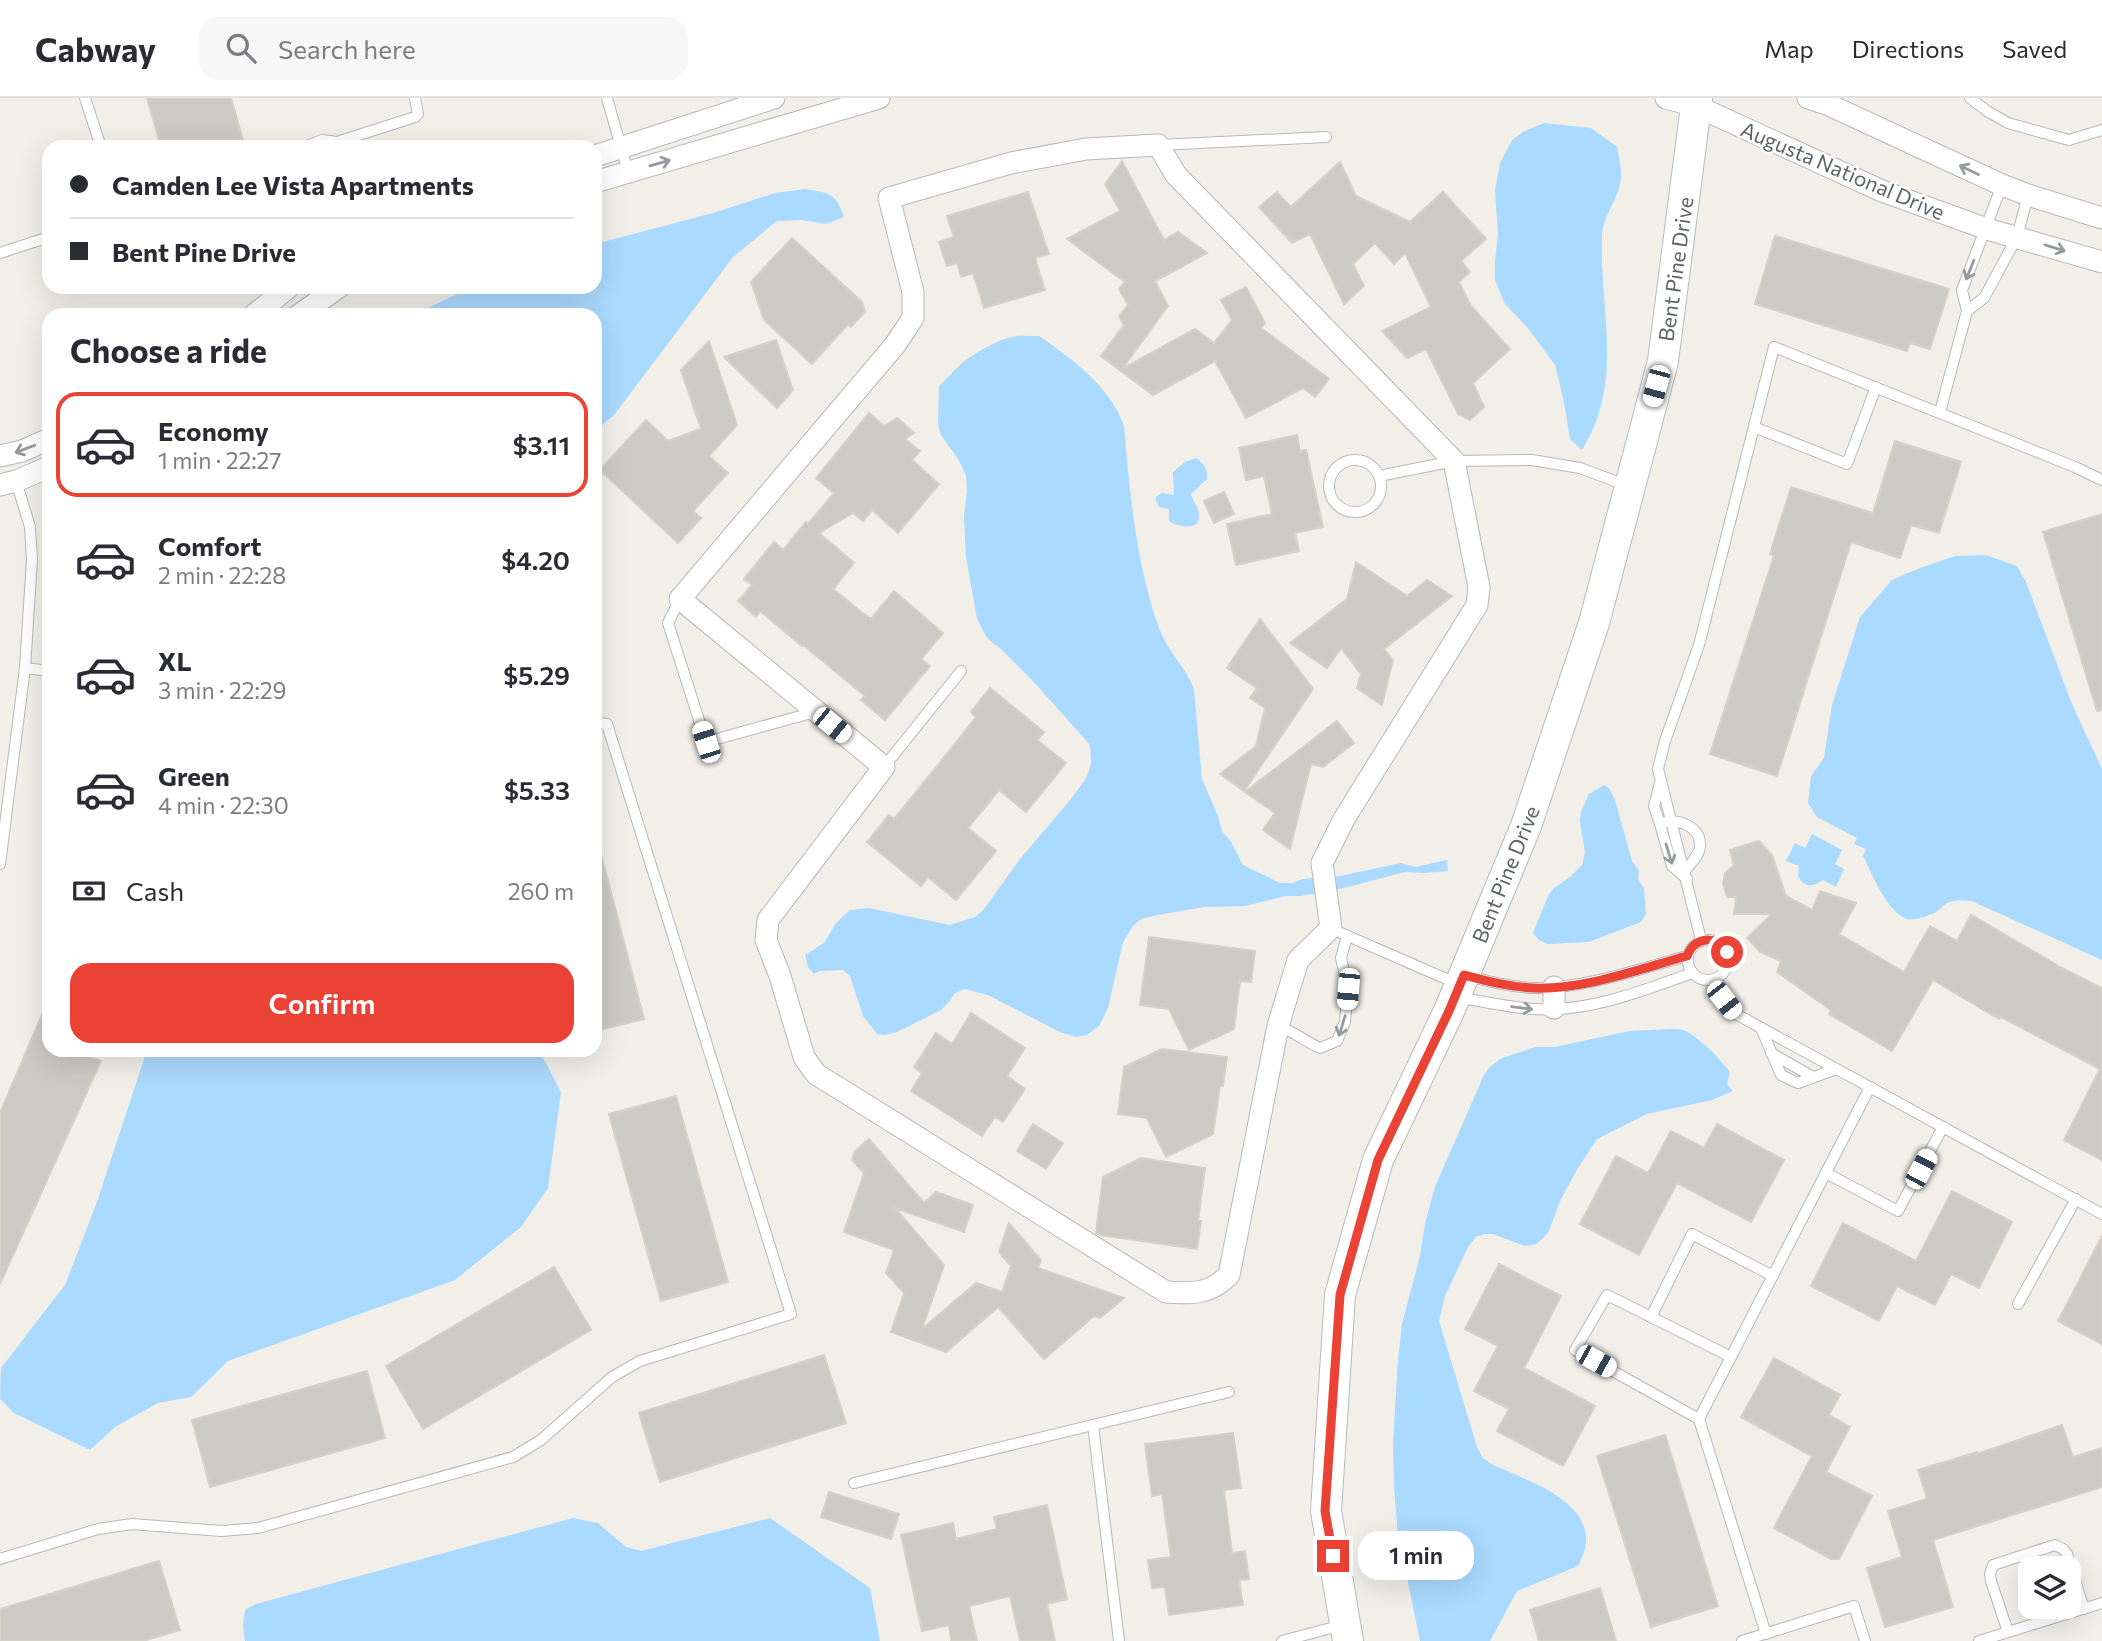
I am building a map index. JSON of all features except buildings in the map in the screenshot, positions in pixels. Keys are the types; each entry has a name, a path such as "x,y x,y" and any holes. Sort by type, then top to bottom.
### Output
{"street":[{"path":"602,154 774,98"},
{"path":"602,180 879,98"},
{"name":"Augusta National Drive","path":"1666,98 1697,102 1882,191 1987,229 2102,262"},
{"path":"1808,98 1827,104 2002,185 2102,218"},
{"name":"Bent Pine Drive","path":"1346,1632 1325,1511 1340,1295 1378,1160 1460,986 1526,826 1594,623 1663,361 1697,102"},
{"path":"1157,145 1176,175 1454,461 1479,587 1477,605 1344,819 1322,863 1327,905 1339,932 1298,960 1278,1026 1229,1275 1218,1286 1206,1291 1166,1292 816,1074 804,1057 780,976 766,940 768,920 884,767 680,599 895,345 913,318 913,292 889,198 1011,163 1086,149 1157,145"},
{"path":"263,308 280,294"},
{"path":"309,308 329,294"},
{"path":"0,456 22,451 42,442"},
{"path":"8,483 42,470"}],"lane":[{"path":"85,98 99,140"},
{"path":"346,140 415,117 418,114 415,98"},
{"path":"607,98 628,172"},
{"path":"1970,98 2007,123 2069,140 2102,130"},
{"path":"1157,145 1326,137"},
{"path":"1940,412 1967,311 1962,290 2002,185"},
{"path":"1967,311 1984,298 2017,237 2028,195"},
{"path":"0,253 42,239"},
{"path":"1686,875 1672,866 1665,822 1654,806 1660,782 1658,769 1665,741 1699,645 1774,347 2076,467 2102,480"},
{"path":"1754,428 1847,464 1875,387"},
{"path":"1361,460 1369,463 1379,476 1380,494 1376,501 1362,511 1345,510 1332,498 1329,481 1332,473 1344,462 1361,460"},
{"path":"1379,476 1454,461 1532,460 1580,468 1630,487"},
{"path":"0,864 25,668 32,559 30,527 8,483"},
{"path":"680,599 668,623 706,742 815,712"},
{"path":"25,668 42,670"},
{"path":"884,767 961,671"},
{"path":"0,1559 98,1529 132,1524 221,1531 258,1528 513,1457 541,1440 612,1377 640,1361 791,1314 607,724 602,724"},
{"path":"1665,822 1686,823 1696,832 1700,846 1686,875 1701,940"},
{"path":"1278,1026 1320,1048 1337,1041 1345,1022 1348,989 1339,932 1460,986 1536,1009 1575,985 1687,956"},
{"path":"1710,939 1717,942 1727,952 1727,967 1724,973 1712,980 1697,978 1688,967 1687,956 1690,949 1701,940 1710,939"},
{"path":"1460,986 1534,988 1571,1007 1625,997 1692,973"},
{"path":"1712,980 1734,1013 2102,1214"},
{"path":"1761,1028 1781,1075 1798,1083 1836,1069"},
{"path":"1699,1419 1870,1087"},
{"path":"1826,1173 1898,1211 1943,1127"},
{"path":"2018,1304 2076,1199"},
{"path":"1651,1317 1692,1234 1773,1276"},
{"path":"1731,1357 1607,1295 1575,1350 1699,1419 1766,1634"},
{"path":"854,1483 1229,1392"},
{"path":"1093,1425 1119,1641"},
{"path":"2008,1632 1991,1581 1993,1566 2055,1545 2067,1554 2084,1609"},
{"path":"1979,1641 2102,1603"},
{"path":"1742,1641 1854,1606 1866,1641"},
{"path":"1282,1641 1346,1632"}],"water":[{"path":"1544,123 1591,128 1617,147 1620,166 1621,179 1602,235 1607,344 1603,398 1595,424 1582,450 1570,439 1555,365 1527,327 1505,304 1495,280 1498,234 1495,190 1500,163 1512,140"},
{"path":"805,189 830,195 838,203 844,217 826,224 802,220 777,221 733,257 614,415 602,425 602,308 428,308 457,294 602,294 602,242 713,213 775,193"},
{"path":"1039,336 1089,375 1110,399 1124,426 1135,529 1151,604 1162,636 1194,689 1202,779 1222,831 1243,865 1280,883 1340,876 1401,863 1415,867 1447,860 1448,871 1405,872 1344,888 1286,896 1245,906 1204,907 1141,919 1123,942 1108,1008 1099,1026 1087,1035 1076,1037 1060,1032 988,995 964,989 955,993 941,1010 897,1032 877,1034 863,1016 850,976 843,970 820,971 814,974 808,967 805,955 824,943 836,923 850,910 869,908 950,925 975,917 1071,799 1085,780 1091,763 1090,745 1034,682 987,638 977,619 966,557 966,475 941,435 938,424 939,386 962,363 1006,339"},
{"path":"1196,458 1205,467 1207,476 1191,494 1199,512 1199,520 1193,526 1177,525 1169,521 1169,509 1159,507 1156,497 1162,493 1174,495 1173,472 1185,462"},
{"path":"1986,555 2017,566 2026,582 2072,704 2102,769 2102,960 1971,901 1950,902 1931,914 1907,919 1893,909 1881,892 1863,856 1866,849 1854,844 1857,838 1817,817 1808,803 1811,776 1824,758 1832,705 1860,617 1892,580 1955,556"},
{"path":"1604,785 1609,788 1615,800 1632,861 1639,871 1638,879 1644,888 1646,914 1641,922 1589,942 1548,944 1533,933 1548,896 1582,865 1585,853 1581,812 1589,794"},
{"path":"1812,834 1842,850 1835,864 1844,869 1836,887 1823,880 1812,885 1806,884 1798,876 1799,866 1786,861 1795,843 1805,848"},
{"path":"1671,1029 1688,1033 1715,1055 1730,1073 1727,1084 1733,1091 1712,1100 1647,1114 1597,1139 1561,1199 1548,1233 1537,1244 1525,1246 1493,1234 1476,1237 1468,1247 1445,1296 1439,1321 1477,1447 1483,1458 1552,1492 1576,1513 1584,1526 1586,1540 1582,1557 1578,1566 1517,1591 1490,1641 1420,1641 1398,1534 1393,1444 1402,1324 1435,1187 1483,1077 1500,1059 1536,1047 1555,1047 1629,1031"},
{"path":"145,1057 543,1057 561,1092 548,1188 521,1227 455,1280 228,1361 191,1397 158,1403 115,1427 90,1450 14,1413 0,1399 1,1368 65,1285 97,1202"},
{"path":"573,1518 598,1523 626,1547 641,1551 770,1518 870,1588 880,1641 245,1641 243,1625 246,1609 256,1604"}],"route":[{"path":"1333,1556 1325,1511 1340,1295 1378,1160 1464,975 1500,985 1554,987 1575,985 1687,956 1690,949 1701,940 1710,939 1717,942 1727,952"}]}
